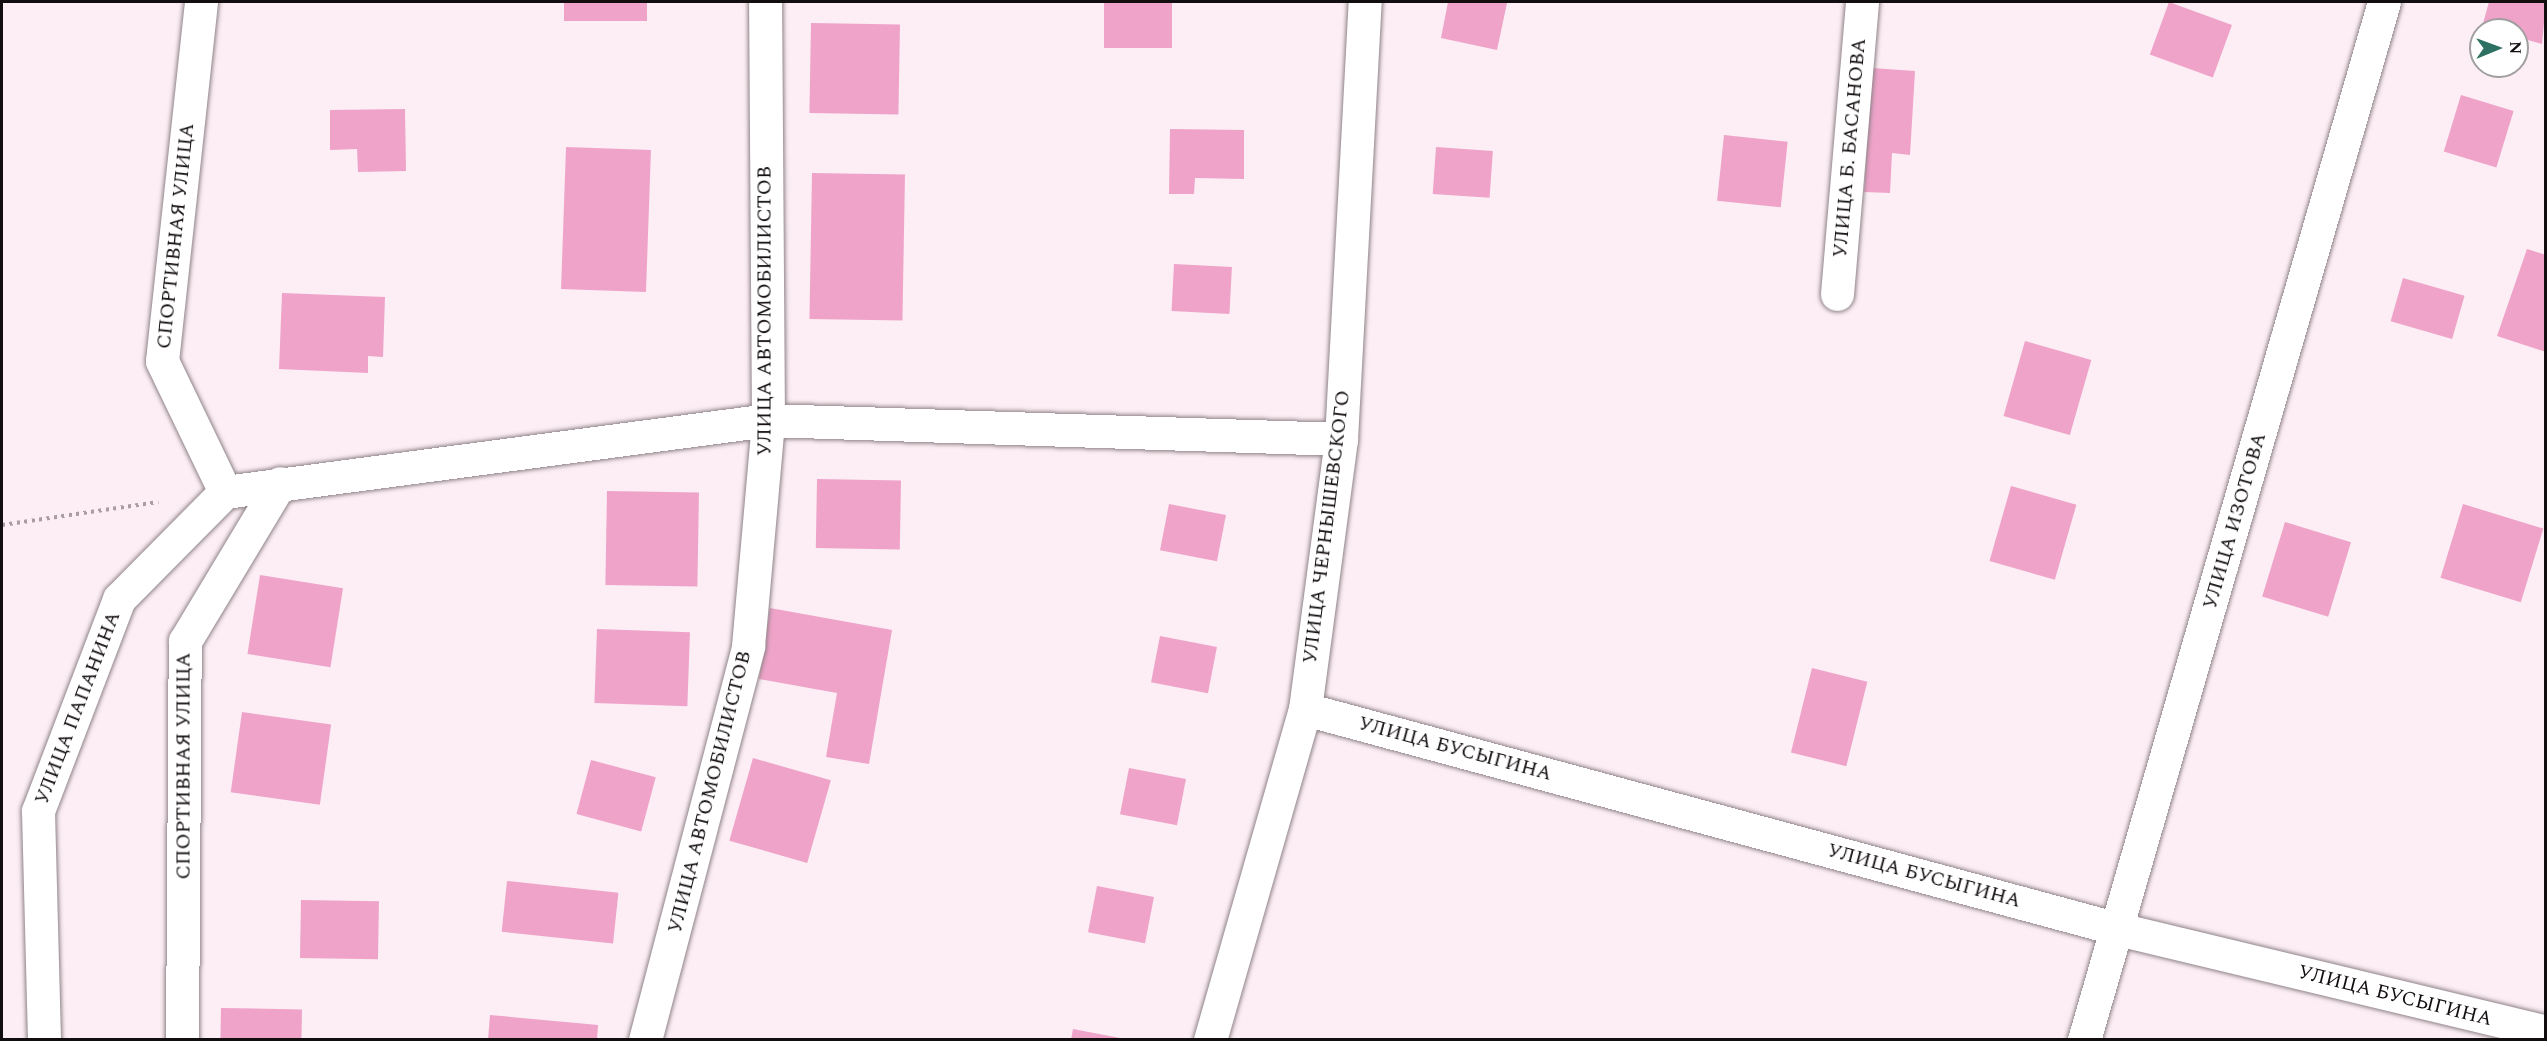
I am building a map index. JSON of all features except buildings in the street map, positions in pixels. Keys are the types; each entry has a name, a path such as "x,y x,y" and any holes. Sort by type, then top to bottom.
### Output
{"street":[{"name":"СПОРТИВНАЯ УЛИЦА","path":"201,2 162,361 225,492"},
{"name":"УЛИЦА АВТОМОБИЛИСТОВ","path":"645,1040 748,646 768,420 765,2"},
{"name":"УЛИЦА ЧЕРНЫШЕВСКОГО","path":"1210,1040 1305,709 1341,439 1365,2"},
{"name":"УЛИЦА Б. БАСАНОВА","path":"1837,294 1862,2"},
{"name":"УЛИЦА ИЗОТОВА","path":"2085,1040 2384,2"},
{"path":"225,492 768,420 1341,439"},
{"name":"СПОРТИВНАЯ УЛИЦА","path":"182,1040 185,642 280,483"},
{"name":"УЛИЦА ПАПАНИНА","path":"44,1040 38,812 119,599 225,492"},
{"name":"УЛИЦА БУСЫГИНА","path":"1305,709 2118,929 2546,1032"}],"path":[{"path":"2,525 166,501"}]}
